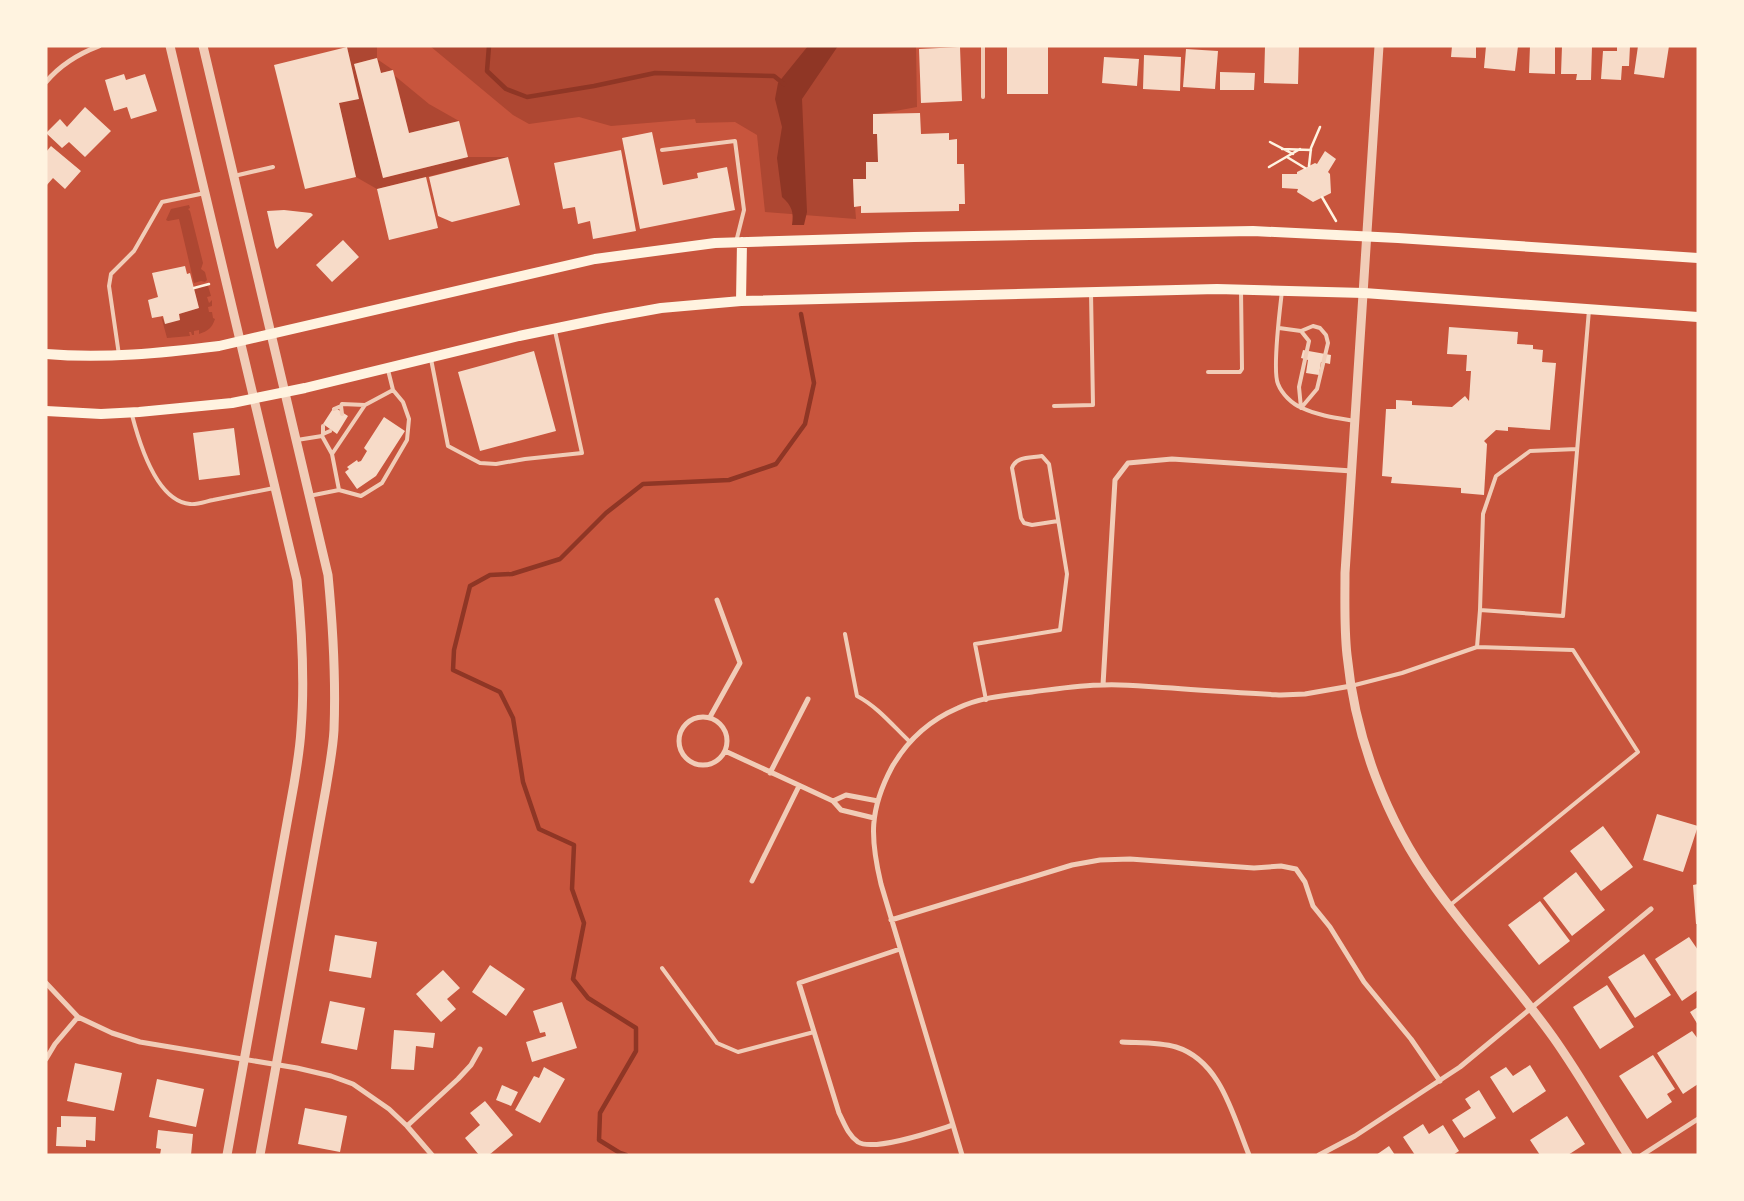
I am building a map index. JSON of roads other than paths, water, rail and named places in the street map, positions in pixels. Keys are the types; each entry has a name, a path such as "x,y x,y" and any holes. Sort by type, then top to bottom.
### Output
{"main road":[{"path":"46,354 119,356 219,346 595,259 739,242 1253,231 1367,236 1698,258"},
{"path":"739,242 741,301"},
{"path":"46,411 102,414 208,406 254,399 554,328 661,308 741,301 1241,290 1364,294 1698,317"}],"street":[{"path":"46,82 68,61 85,51 99,46"},
{"path":"170,46 297,580 301,628 303,670 301,730 294,784 227,1155"},
{"path":"203,46 328,575 333,625 334,732 260,1155"},
{"path":"1379,46 1345,572 1344,616 1351,686 1363,739 1388,804 1415,858 1449,906 1552,1037 1628,1155"},
{"path":"1103,685 1116,480 1128,463 1172,459 1352,471"},
{"path":"710,718 740,663 717,600"},
{"path":"962,1155 900,949 874,854 872,832 878,801 885,781 897,759 910,742 938,719 960,707 1008,695 1103,685 1281,695 1305,694 1351,686"},
{"path":"770,773 808,699"},
{"path":"696,718 710,718 722,724 728,742 725,751 720,759 711,764 693,763 685,757 680,748 679,739 682,730 688,722 696,718"},
{"path":"725,751 832,801 841,810 874,818"},
{"path":"752,881 799,786"},
{"path":"832,801 846,795 878,801"},
{"path":"892,920 1072,865 1100,860 1130,859 1254,868 1281,866 1296,869 1305,882 1313,906 1330,927 1364,982 1411,1039 1440,1081"},
{"path":"1319,1155 1355,1136 1460,1067 1651,909"},
{"path":"900,949 798,983 839,1112 847,1131 859,1143 879,1145 953,1125"},
{"path":"46,983 78,1017 112,1033 140,1042 331,1076 353,1084 389,1109 407,1126 432,1155"},
{"path":"46,1059 55,1044 78,1017"},
{"path":"1122,1042 1160,1044 1176,1047 1194,1055 1211,1071 1222,1090 1249,1155"},
{"path":"407,1126 458,1079 471,1065 480,1048"},
{"path":"1642,1155 1698,1119"}],"lane":[{"path":"982,46 983,97"},
{"path":"662,150 734,141 744,210 739,242"},
{"path":"234,176 273,167"},
{"path":"119,356 109,286 111,274 134,251 162,202 205,193"},
{"path":"1208,372 1240,372 1242,369 1241,290"},
{"path":"1282,291 1276,368 1278,384 1289,400 1301,408 1315,413 1355,421"},
{"path":"1054,406 1092,405 1091,292"},
{"path":"1480,610 1563,616 1589,310"},
{"path":"1301,332 1313,326 1320,328 1326,335 1328,343 1317,389 1301,408"},
{"path":"431,357 448,446 480,463 496,464 582,453 554,328"},
{"path":"1279,328 1301,332 1307,336 1309,342 1299,387 1301,408"},
{"path":"309,496 339,490 361,496 382,483 406,440 410,419 403,402 393,390 387,368"},
{"path":"332,454 365,405 393,390"},
{"path":"334,409 342,404 365,405"},
{"path":"341,406 342,414"},
{"path":"132,412 138,440 149,465 162,485 175,499 191,504 275,488"},
{"path":"323,426 323,435 332,454 339,490"},
{"path":"297,440 323,435 330,431"},
{"path":"1477,647 1483,514 1496,476 1530,451 1577,449"},
{"path":"986,700 975,644 1060,630 1067,574 1049,464 1042,456 1019,459 1014,462 1012,468 1021,518 1024,523 1058,521"},
{"path":"845,634 857,696 869,702 910,742"},
{"path":"1351,686 1402,673 1477,647 1573,650 1638,752 1449,906"},
{"path":"662,968 717,1043 738,1052 814,1032"}],"waterway":[{"path":"489,46 487,71 506,89 527,97 594,86 655,73 774,76 784,84"},
{"path":"626,1155 599,1140 600,1113 636,1051 636,1028 588,998 573,979 584,923 572,889 574,845 539,829 523,782 513,718 500,692 453,670 454,650 470,586 490,575 512,574 560,559 606,513 643,484 729,480 776,464 805,424 814,383 801,314"}]}
